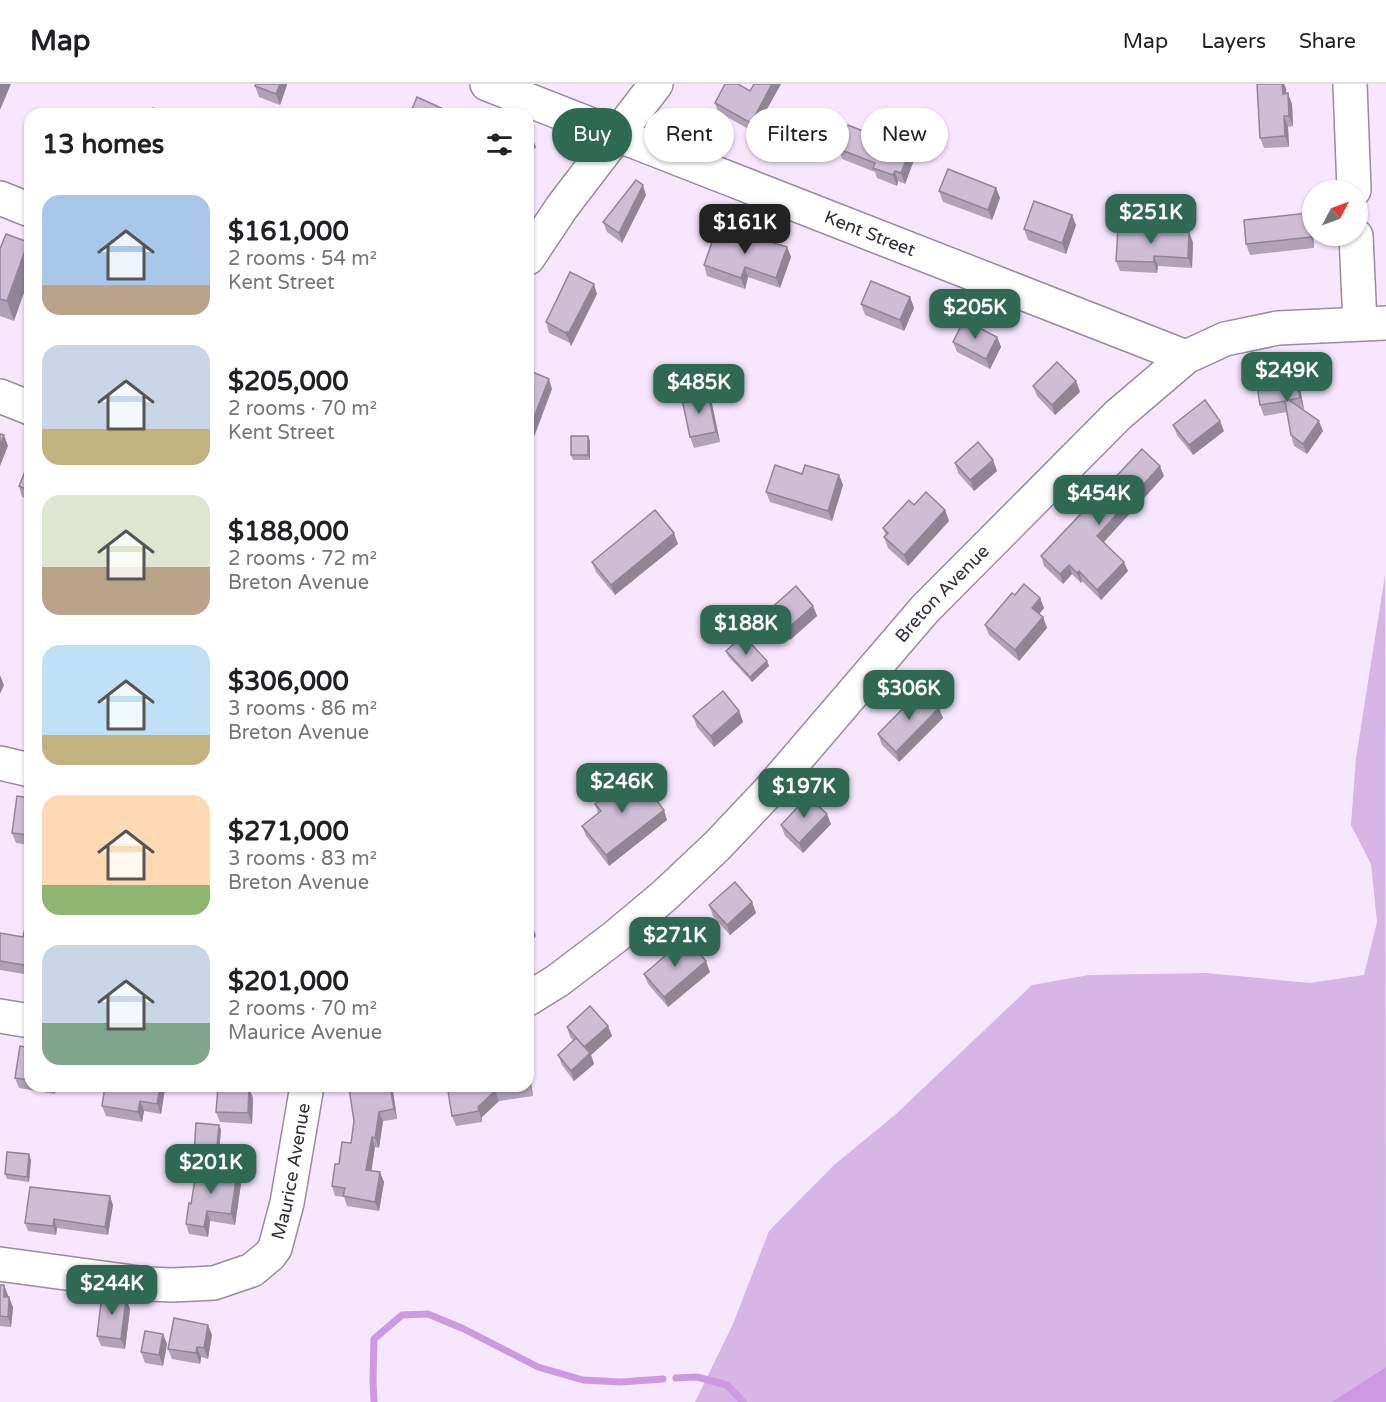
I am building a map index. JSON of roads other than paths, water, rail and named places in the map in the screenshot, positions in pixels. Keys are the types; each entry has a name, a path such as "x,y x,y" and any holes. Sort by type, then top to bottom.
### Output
{"street":[{"name":"Kent Street","path":"487,84 552,110"},
{"path":"632,116 656,84"},
{"path":"1350,84 1354,180"},
{"name":"Kent Street","path":"632,142 1186,357"},
{"path":"534,249 562,207 597,162"},
{"path":"0,198 24,208"},
{"path":"1358,246 1373,323"},
{"name":"Breton Avenue","path":"534,995 557,981 615,937 664,896 717,846 769,791 925,609 1118,415 1186,357 1225,339 1278,328 1373,323"},
{"path":"0,396 24,406"},
{"path":"0,763 24,769"},
{"path":"0,1016 24,1020"},
{"name":"Maurice Avenue","path":"0,1264 147,1284 214,1283 252,1270 275,1248 287,1203 306,1092"}],"waterway":[{"path":"374,1402 374,1339 402,1315 428,1314 464,1329 538,1367 583,1380 621,1382 663,1379"},
{"path":"676,1378 697,1377 727,1385 743,1402"}]}
